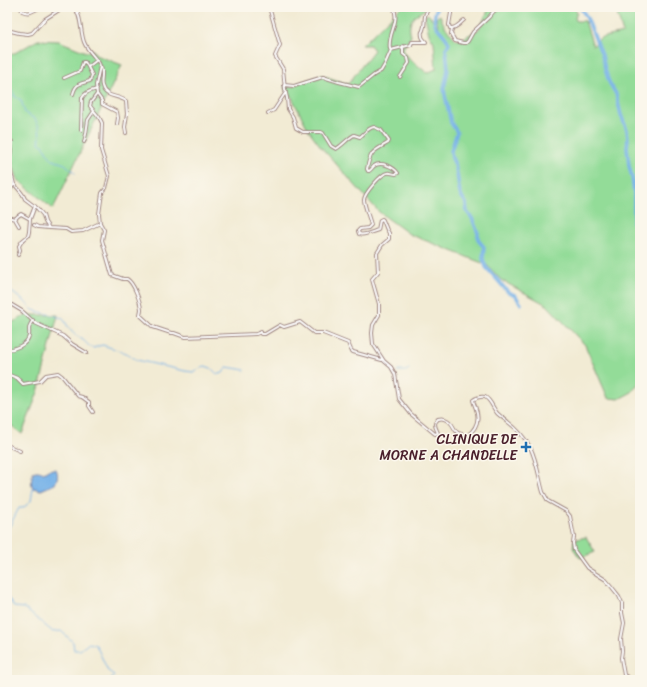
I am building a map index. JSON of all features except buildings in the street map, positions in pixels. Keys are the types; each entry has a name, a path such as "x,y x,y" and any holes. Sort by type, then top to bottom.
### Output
{"street":[{"path":"21,7 22,11 26,13 30,13 37,9"},
{"path":"7,30 19,33 32,33 45,19 64,7"},
{"path":"74,7 79,17 85,44 102,68 102,86 105,92 112,97 119,97 126,102 126,133"},
{"path":"269,7 280,46 275,56 283,69 288,109 293,117 296,128 303,132 323,132 331,146 336,149 354,135 360,137 370,128 374,127 381,130 389,141 372,153 366,169 369,171 374,166 380,164 392,167 398,173 385,173 366,194 364,198 371,225 368,228 360,229 358,231 359,234 362,235 378,230 380,220 382,219 389,233 389,239 382,245 377,253 378,272 372,279 379,304 379,315 373,325 372,333 373,344 395,374 399,399 412,414 435,434 438,433 435,423 438,419 442,418 450,421 456,431 468,436 478,421 473,400 477,397 486,398 498,415 509,422 522,436 530,446 534,455 545,496 548,501 566,511 570,516 574,538 574,550 587,568 606,580 619,596 622,603 624,623 621,639 621,658 624,675 633,680"},
{"path":"284,85 294,86 323,77 359,87 382,70 388,58 391,50 389,41 396,20 396,12 393,7"},
{"path":"391,50 402,46 411,45 412,42 426,42 423,38 422,32 424,29 424,15 430,7"},
{"path":"452,7 449,25 452,29 451,34 453,39 461,43 466,43 473,32 494,11 501,7"},
{"path":"452,29 464,20"},
{"path":"400,77 409,63 408,58 403,54 402,46"},
{"path":"88,67 97,60"},
{"path":"64,78 80,71 84,62 88,67 92,75 91,80 79,84 74,88 73,94"},
{"path":"100,66 96,85 96,94 90,104 91,108 102,123 101,150 109,176 106,188 102,193 99,214 100,223 104,230 102,240 112,275 130,280 137,292 141,310 140,315 153,326 185,337 256,334 261,332 261,334 265,334 280,325 284,327 300,322 314,334 323,333 348,342 351,350 354,352 384,361"},
{"path":"81,130 82,98 84,94 97,89"},
{"path":"268,113 274,110 286,92"},
{"path":"96,94 102,101 102,104 117,112 117,124"},
{"path":"84,142 88,120 94,111"},
{"path":"7,135 12,142 9,172 14,184 24,195 25,199 37,208 43,215 49,228"},
{"path":"7,195 14,184"},
{"path":"18,255 20,250 19,246 28,236 30,219 34,206"},
{"path":"15,219 21,214 30,219"},
{"path":"7,217 15,219 19,226"},
{"path":"34,225 38,227 66,229 71,232 83,231 100,223"},
{"path":"7,302 18,308 35,323 62,336 87,353"},
{"path":"7,350 16,348 25,343 29,336 30,324 33,320"},
{"path":"7,374 17,378 23,384 40,382 46,375 58,373 78,396 89,402 89,406 93,412"},
{"path":"7,445 20,450"},
{"path":"636,680 640,678"}],"green space":[{"path":"401,7 427,7 412,20 410,26 411,36 402,50 411,60 427,73 436,69 434,42 429,34 425,16 428,14 439,27 436,18 440,15 447,29 457,40 462,39 479,29 490,7 575,7 577,13 575,17 576,21 585,21 593,46 600,38 623,33 615,7 640,7 640,381 632,392 619,399 608,398 585,345 547,305 501,280 487,265 409,234 379,212 321,147 308,129 291,96 288,95 284,87 295,86 299,83 322,75 348,84 374,50 370,45 362,45"},
{"path":"38,40 59,41 86,52 93,50 96,55 122,65 53,209 18,180 7,146 7,55 13,54"},
{"path":"27,315 58,315 38,392 22,434 12,426 7,431 7,325"},
{"path":"586,537 595,552 580,558 573,548 574,540"}],"water":[{"path":"56,469 57,473 55,484 41,490 33,488 31,482 33,472 38,471 44,473"}],"waterway":[{"path":"437,7 434,20 435,24 449,43 446,49 448,69 444,88 451,123 457,132 451,151 460,194 466,203 467,212 472,218 478,233 478,240 484,247 483,259 486,267 508,292 515,295 521,304"},
{"path":"580,7 587,18 602,55 609,82 616,94 621,115 627,130 629,166 634,194 633,223 636,226 640,239"},
{"path":"7,87 14,93 14,96 21,100 25,113 35,119 39,127 39,143 43,145 53,160 65,164 75,173"},
{"path":"7,292 13,293 33,310 62,318 71,331 89,346 94,348 103,345 126,353 137,360 185,371 193,372 205,366 211,368 217,374 223,373 227,367 245,370"},
{"path":"397,371 406,371 409,369"},
{"path":"7,531 19,508 23,508 31,501 33,488"},
{"path":"7,596 14,607 24,608 53,632 61,631 73,642 74,650 80,650 89,643 96,645 108,671 114,675 111,680"}],"place":[{"name":"CLINIQUE DE MORNE A CHANDELLE","path":"526,447"}]}
